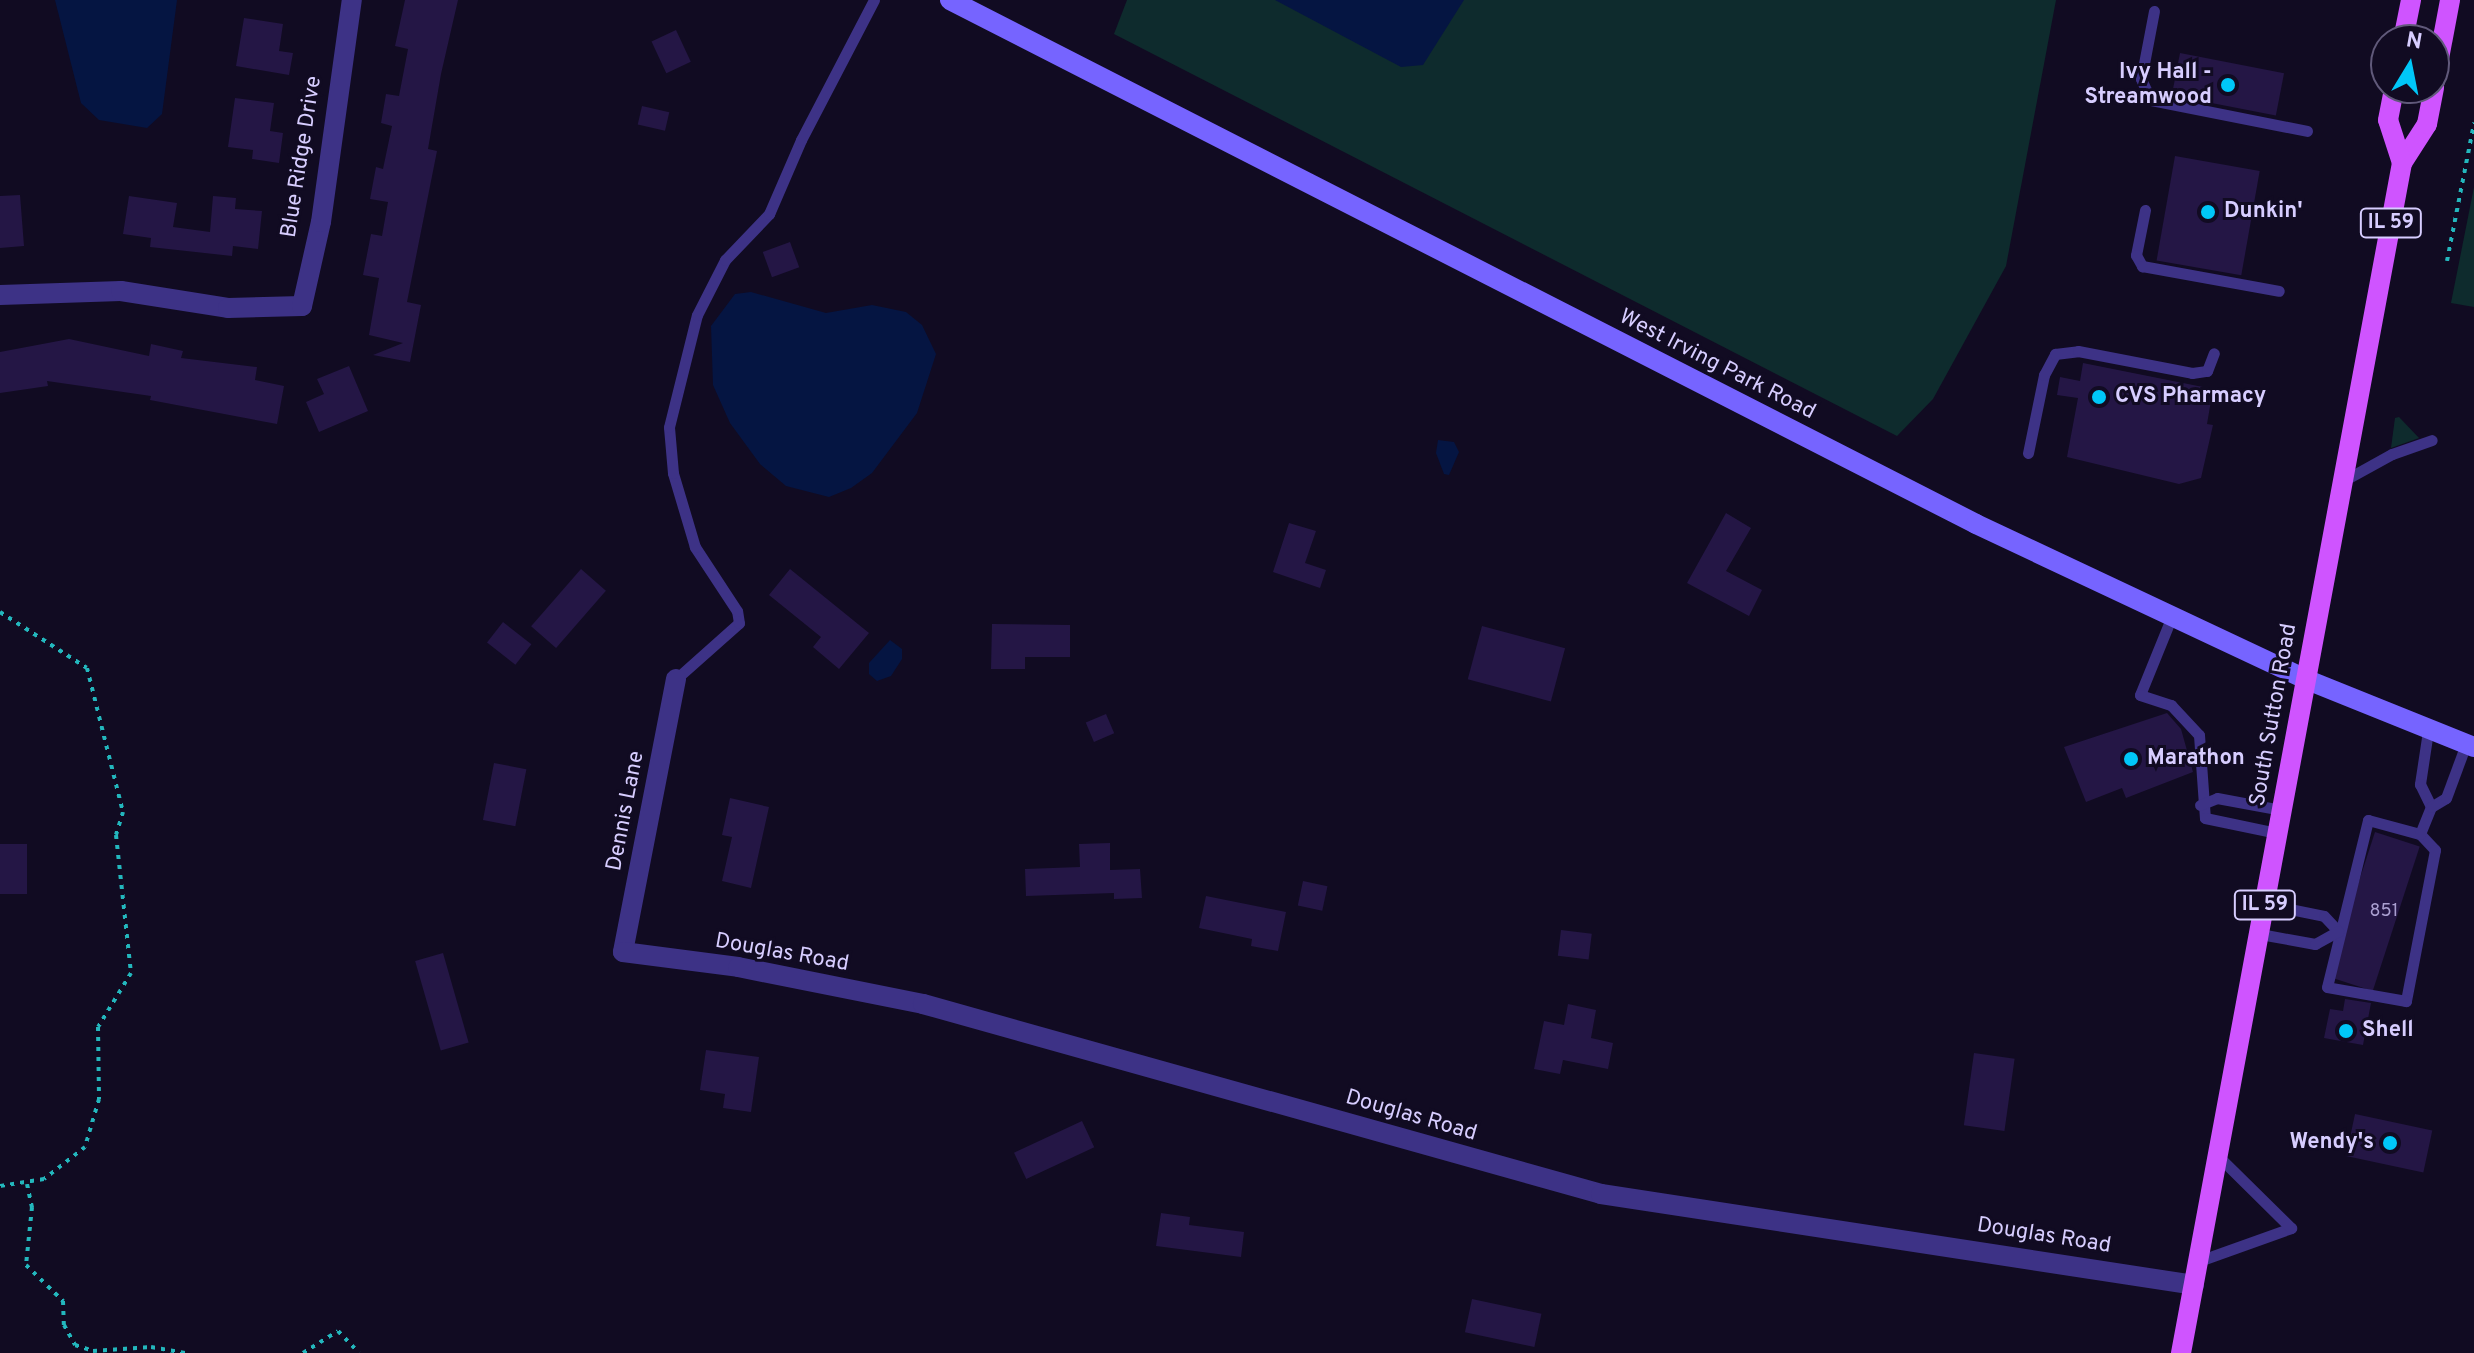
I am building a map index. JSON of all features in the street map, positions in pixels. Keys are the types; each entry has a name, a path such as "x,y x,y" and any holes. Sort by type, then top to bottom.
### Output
{"main road":[{"name":"West Irving Park Road","path":"950,0 974,6 1976,524 2305,679 2428,731 2470,745"},
{"path":"2406,24 2411,0"},
{"name":"IL 59","path":"2446,24 2450,0"},
{"name":"South Sutton Road","path":"2181,1353 2266,904 2339,484 2402,163 2388,120 2391,104"},
{"name":"IL 59","path":"2402,163 2427,124 2431,104"}],"street":[{"name":"Blue Ridge Drive","path":"0,295 107,291 228,308 302,306 321,222 352,0"},
{"name":"Dennis Lane","path":"623,952 676,679"},
{"name":"Douglas Road","path":"623,952 738,967 923,1004 1601,1194 2194,1285"}],"lane":[{"path":"676,679 739,623 737,611 695,547 673,473 669,427 697,315 725,260 769,214 801,140 874,0"},
{"path":"2154,11 2141,79 2151,100 2307,131"},
{"path":"2145,210 2136,255 2142,266 2279,291"},
{"path":"2028,453 2044,375 2055,354 2078,351 2192,373 2207,371 2214,353"},
{"path":"2339,484 2392,454 2432,440"},
{"path":"2172,616 2140,695 2171,705 2199,735 2200,805 2205,818 2277,833"},
{"path":"2428,731 2420,784 2431,807"},
{"path":"2420,834 2431,807 2446,798 2470,745"},
{"path":"2200,805 2217,798 2281,810"},
{"path":"2368,820 2420,834 2435,850 2406,1001 2327,987 2338,931 2368,820"},
{"path":"2266,904 2324,916 2338,931"},
{"path":"2260,934 2315,944 2338,931"},
{"path":"2199,1261 2291,1228 2218,1156"}],"path":[{"path":"2447,261 2474,123"},
{"path":"0,612 87,668 123,812 116,835 131,973 98,1027 99,1099 85,1147 44,1179 0,1186"},
{"path":"27,1183 32,1207 26,1265 63,1301 64,1325 75,1345 93,1351 151,1347 186,1353"},
{"path":"303,1353 338,1331 359,1353"}],"green space":[{"path":"1127,0 2056,0 2006,266 1933,399 1897,436 1114,34"},
{"path":"2474,187 2474,307 2451,303"},
{"path":"2399,417 2419,438 2391,448 2395,418"}],"water":[{"path":"55,0 177,0 162,114 147,128 99,120 81,103"},
{"path":"1275,0 1464,0 1423,65 1401,67"},
{"path":"751,292 826,313 872,305 906,312 922,325 936,354 917,413 872,473 851,488 829,497 786,486 760,464 730,423 713,385 711,326 735,294"},
{"path":"1438,440 1454,442 1459,452 1449,475 1444,474 1436,453"},
{"path":"890,640 902,649 902,659 891,676 877,681 869,674 869,663"}],"building":[{"path":"405,0 458,0 428,149 437,151 407,302 421,305 410,362 373,355 403,343 369,335 379,278 363,275 371,234 382,236 388,202 370,199 376,167 383,169 392,126 381,123 386,94 399,96 408,49 395,46"},
{"path":"244,18 283,24 279,51 293,53 289,75 236,66"},
{"path":"676,30 691,62 666,73 652,41"},
{"name":"Ivy Hall - Streamwood","path":"2180,53 2284,73 2276,115 2172,95"},
{"path":"235,98 274,103 270,131 283,133 279,163 252,159 253,150 228,147"},
{"path":"642,106 669,112 665,131 638,125"},
{"name":"Dunkin'","path":"2175,156 2260,171 2241,275 2157,260"},
{"path":"20,195 24,246 0,248 0,196"},
{"path":"129,196 177,203 173,227 210,232 213,196 236,198 235,209 262,211 258,249 233,246 232,256 150,247 151,238 123,234"},
{"path":"790,242 799,267 772,277 763,252"},
{"path":"69,339 149,356 151,344 183,351 181,358 257,367 255,380 284,386 277,424 150,400 151,396 47,381 48,386 0,393 0,352"},
{"name":"CVS Pharmacy","path":"2083,363 2213,389 2207,424 2213,425 2201,478 2179,484 2067,457 2078,398 2057,395 2060,377 2080,381"},
{"path":"349,366 368,411 319,432 306,402 324,394 317,379"},
{"path":"1726,513 1751,528 1726,571 1762,590 1749,616 1687,583"},
{"path":"1289,523 1316,531 1305,563 1326,570 1320,588 1273,572"},
{"path":"581,569 606,591 556,648 531,626"},
{"path":"790,569 869,633 839,669 813,647 821,637 769,595"},
{"path":"503,622 531,644 515,665 487,642"},
{"path":"992,624 1070,625 1070,657 1025,657 1025,669 991,669"},
{"path":"1482,626 1565,648 1551,701 1468,679"},
{"name":"Marathon","path":"2167,713 2181,729 2193,772 2126,798 2122,788 2086,802 2064,747"},
{"path":"1106,714 1114,733 1094,742 1086,723"},
{"path":"494,763 526,769 515,826 483,820"},
{"path":"730,798 769,807 751,888 722,881 732,837 722,835"},
{"name":"Shell","path":"2375,832 2420,847 2373,991 2328,977"},
{"path":"1110,843 1110,870 1140,869 1142,898 1114,899 1114,893 1026,896 1025,869 1080,867 1079,844"},
{"path":"0,844 27,844 27,894 0,894"},
{"path":"1303,881 1327,886 1322,911 1298,905"},
{"path":"1206,896 1286,912 1278,951 1251,946 1252,939 1199,928"},
{"path":"1561,930 1592,934 1589,960 1558,956"},
{"path":"443,953 469,1042 441,1050 415,961"},
{"path":"2345,999 2371,1003 2363,1045 2324,1038 2330,1009 2343,1011"},
{"path":"1568,1004 1596,1010 1591,1038 1613,1043 1608,1069 1563,1060 1560,1074 1534,1069 1544,1021 1564,1025"},
{"path":"706,1050 759,1057 751,1112 723,1108 725,1094 700,1090"},
{"path":"1974,1053 2015,1059 2004,1131 1964,1125"},
{"name":"Wendy's","path":"2355,1114 2432,1130 2423,1172 2346,1156"},
{"path":"1082,1121 1094,1147 1026,1179 1014,1153"},
{"path":"1161,1213 1190,1217 1189,1225 1244,1232 1241,1257 1156,1246"},
{"path":"1472,1299 1541,1314 1534,1347 1465,1332"}],"place":[{"name":"Ivy Hall - Streamwood","path":"2228,85"},
{"name":"Dunkin'","path":"2208,212"},
{"name":"CVS Pharmacy","path":"2099,397"},
{"name":"Marathon","path":"2131,759"},
{"name":"Shell","path":"2346,1031"},
{"name":"Wendy's","path":"2390,1143"}]}
